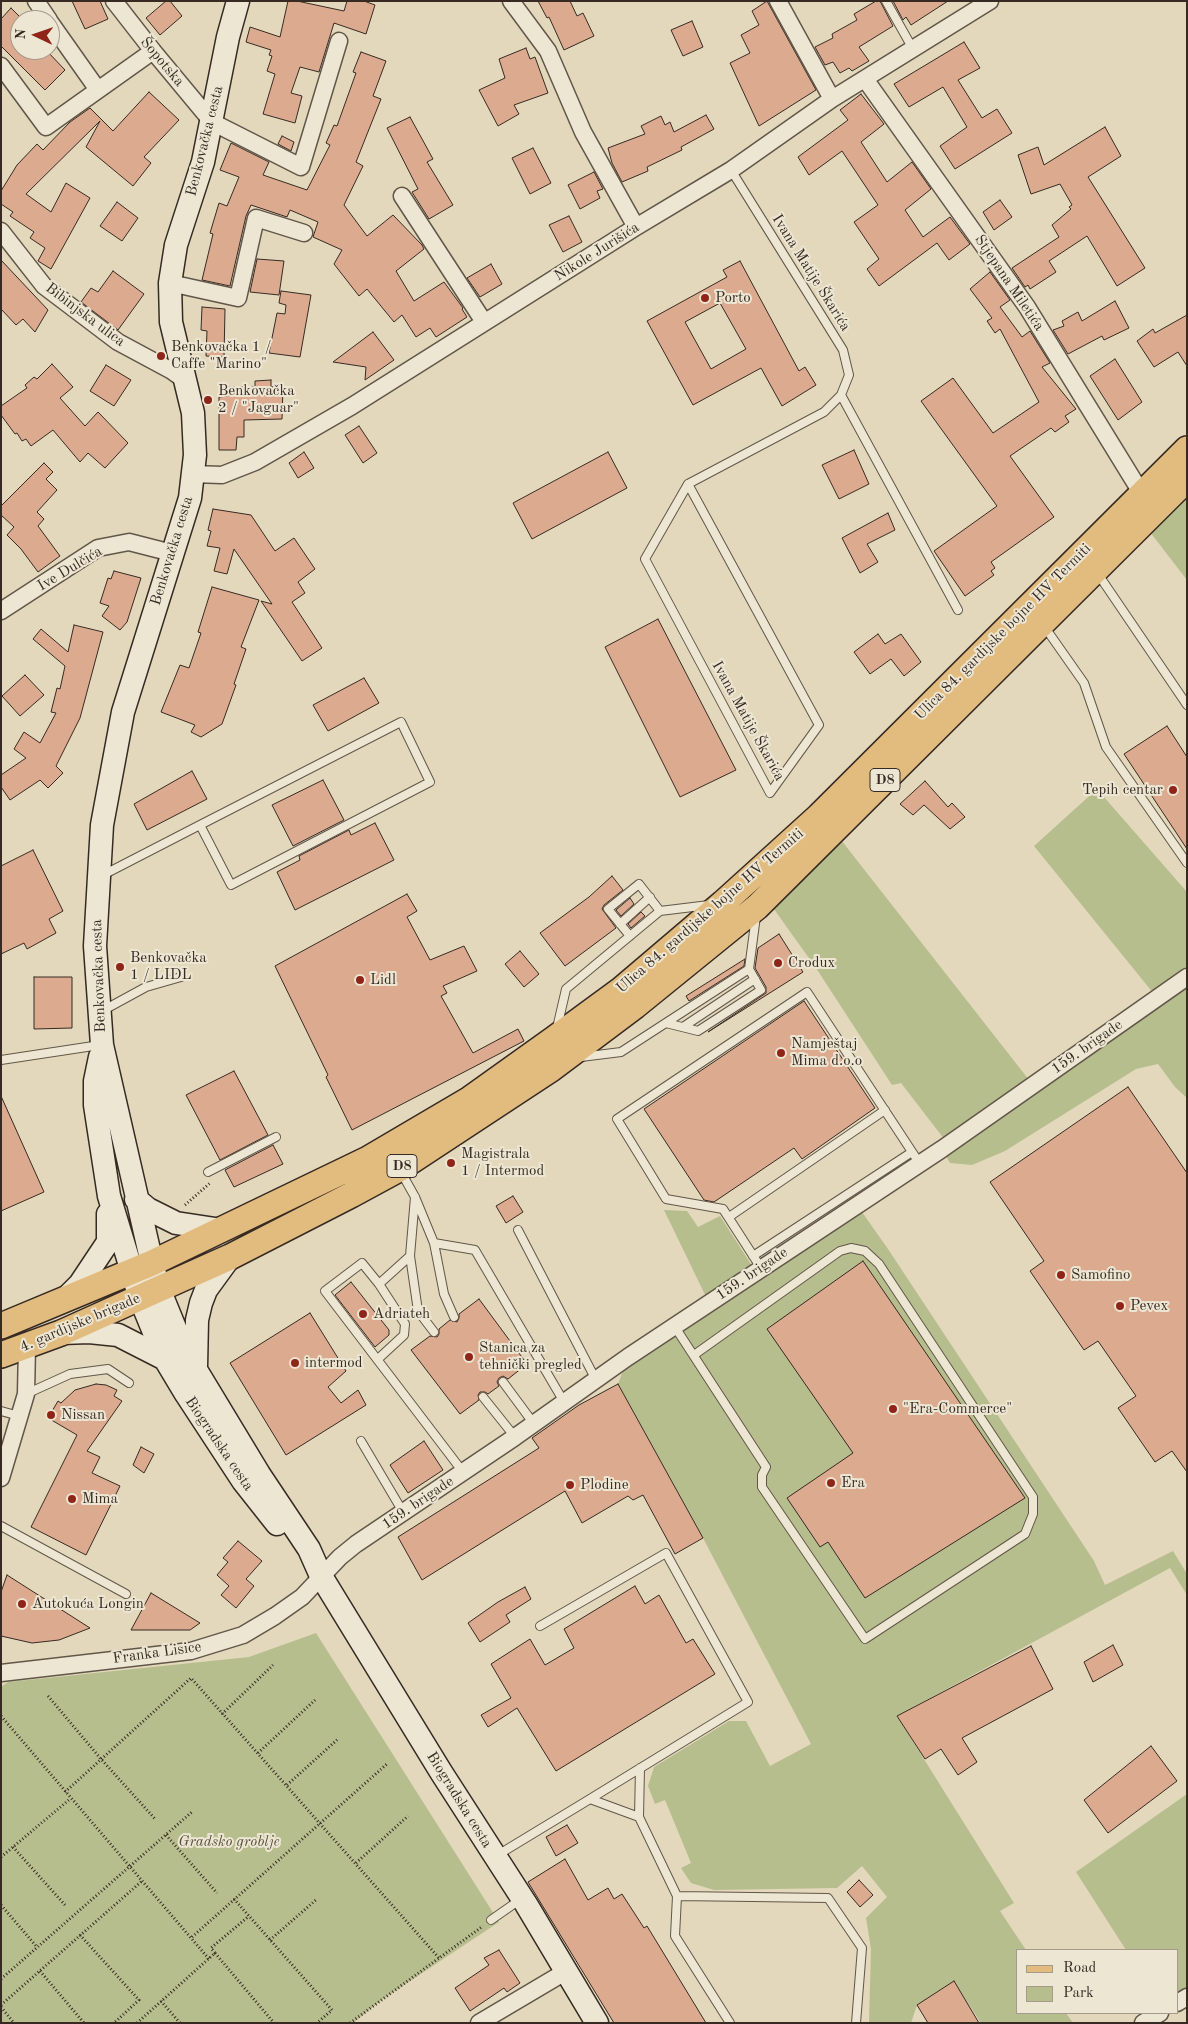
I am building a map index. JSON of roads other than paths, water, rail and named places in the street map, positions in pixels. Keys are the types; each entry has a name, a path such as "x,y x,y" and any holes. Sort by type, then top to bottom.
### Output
{"main road":[{"name":"Benkovačka cesta","path":"142,1268 136,1199 102,1045 95,946 102,825 123,712 190,498 195,454 193,413 171,322 170,283 176,245 203,162 228,37 238,1"},
{"name":"Ulica 84. gardijske bojne HV Termiti","path":"150,1294 230,1257 399,1168 559,1049 622,989 723,904 819,816 1187,449"},
{"name":"Ulica 84. gardijske bojne HV Termiti","path":"142,1268 368,1159 635,1006 757,907 1187,480"},
{"name":"Benkovačka cesta","path":"102,1045 95,1081 95,1105 108,1196 142,1268"},
{"path":"66,1298 80,1284 108,1242 108,1196"},
{"path":"136,1199 148,1209 176,1223 222,1230"},
{"path":"196,1371 197,1320 200,1303 230,1257"},
{"path":"142,1268 150,1294"},
{"name":"4. gardijske brigade","path":"1,1326 142,1268"},
{"name":"4. gardijske brigade","path":"1,1355 62,1333 150,1294"},
{"name":"Biogradska cesta","path":"150,1294 165,1359 243,1482 321,1576"},
{"name":"Biogradska cesta","path":"150,1294 259,1474 309,1549 321,1576 522,1898 597,2023"},
{"path":"62,1333 89,1332 118,1335 165,1359"}],"street":[{"name":"Šopotska","path":"114,1 212,122"},
{"path":"511,1 548,51 583,132 636,227"},
{"path":"778,1 832,99"},
{"name":"Nikole Jurišića","path":"192,474 222,475 255,462 352,406 730,170 832,99 990,1"},
{"path":"60,36 98,90"},
{"path":"212,122 301,167 339,41"},
{"path":"1,66 46,127 153,51"},
{"name":"Stjepana Miletića","path":"865,78 1027,307 1142,494"},
{"path":"402,196 484,322"},
{"path":"170,283 238,298 256,218 304,233"},
{"name":"Bibinjska ulica","path":"1,231 44,286 118,342 172,371 186,381"},
{"name":"Ive Dulčića","path":"1,611 98,548 129,542 172,553"},
{"name":"159. brigade","path":"321,1576 356,1544 675,1326 757,1262 1187,977"},
{"path":"1,1478 26,1394 27,1346"},
{"name":"Franka Lisice","path":"1,1672 191,1652 243,1635 275,1616 302,1596 321,1576"},
{"path":"478,2023 565,1972"},
{"path":"1143,2023 1158,2014"}],"lane":[{"path":"886,1 913,49"},
{"name":"Ivana Matije Škarića","path":"688,484 819,725 770,793 645,559 688,484 824,412 841,395 849,375 842,350 730,170"},
{"path":"841,395 958,610"},
{"path":"1095,570 1187,705"},
{"path":"1042,623 1084,683 1106,747 1187,863"},
{"path":"99,877 200,825 401,722 430,782 231,885 200,825"},
{"path":"630,936 608,909 639,884 660,911"},
{"path":"620,924 650,897"},
{"path":"723,904 660,911 566,990 559,1049 622,1052 749,969"},
{"path":"666,1023 698,1031 761,990 749,969 757,907"},
{"path":"100,1012 146,987 182,977"},
{"path":"682,1027 755,979"},
{"path":"757,1262 723,1208 666,1199 617,1119 807,992 916,1158"},
{"path":"1,1060 102,1045"},
{"path":"729,1217 885,1110"},
{"path":"208,1172 276,1137"},
{"path":"399,1168 415,1197 434,1243 444,1294 454,1317"},
{"path":"415,1197 410,1256 418,1311 434,1332"},
{"path":"518,1230 596,1380"},
{"path":"434,1243 475,1250 564,1402"},
{"path":"675,1326 694,1356 766,1467 762,1476 762,1487 865,1639 1025,1534 1032,1514 1033,1497 879,1264 865,1251 851,1248 840,1251 694,1356"},
{"path":"379,1284 410,1256"},
{"path":"378,1360 404,1335 405,1324 379,1284 362,1263 325,1291 463,1472"},
{"path":"26,1394 70,1374 108,1369 129,1383"},
{"path":"503,1382 534,1424"},
{"path":"483,1397 515,1437"},
{"path":"1,1411 19,1416"},
{"path":"361,1441 403,1512"},
{"path":"1,1526 126,1594"},
{"path":"495,1857 748,1702 666,1553 540,1626"},
{"path":"640,1768 638,1817 677,1896 675,1936 730,2023"},
{"path":"590,1799 638,1817"},
{"path":"677,1896 828,1898 862,1948 856,2023"},
{"path":"491,1920 522,1898"}],"place":[{"name":"Porto","path":"705,298"},
{"name":"Benkovačka 1 / Caffe \"Marino\"","path":"161,356"},
{"name":"Benkovačka 2 / \"Jaguar\"","path":"208,400"},
{"name":"Tepih centar","path":"1173,790"},
{"name":"Crodux","path":"778,963"},
{"name":"Benkovačka 1 / LIDL","path":"120,967"},
{"name":"Lidl","path":"360,980"},
{"name":"Namještaj Mima d.o.o","path":"781,1053"},
{"name":"Magistrala 1 / Intermod","path":"451,1163"},
{"name":"Samofino","path":"1061,1275"},
{"name":"Pevex","path":"1120,1306"},
{"name":"Adriateh","path":"363,1314"},
{"name":"Stanica za tehnički pregled","path":"469,1357"},
{"name":"intermod","path":"295,1363"},
{"name":"\"Era-Commerce\"","path":"893,1409"},
{"name":"Nissan","path":"51,1415"},
{"name":"Era","path":"831,1483"},
{"name":"Plodine","path":"570,1485"},
{"name":"Mima","path":"72,1499"},
{"name":"Autokuća Longin","path":"22,1604"}],"park label":[{"name":"Gradsko groblje","path":"229,1842"}]}
